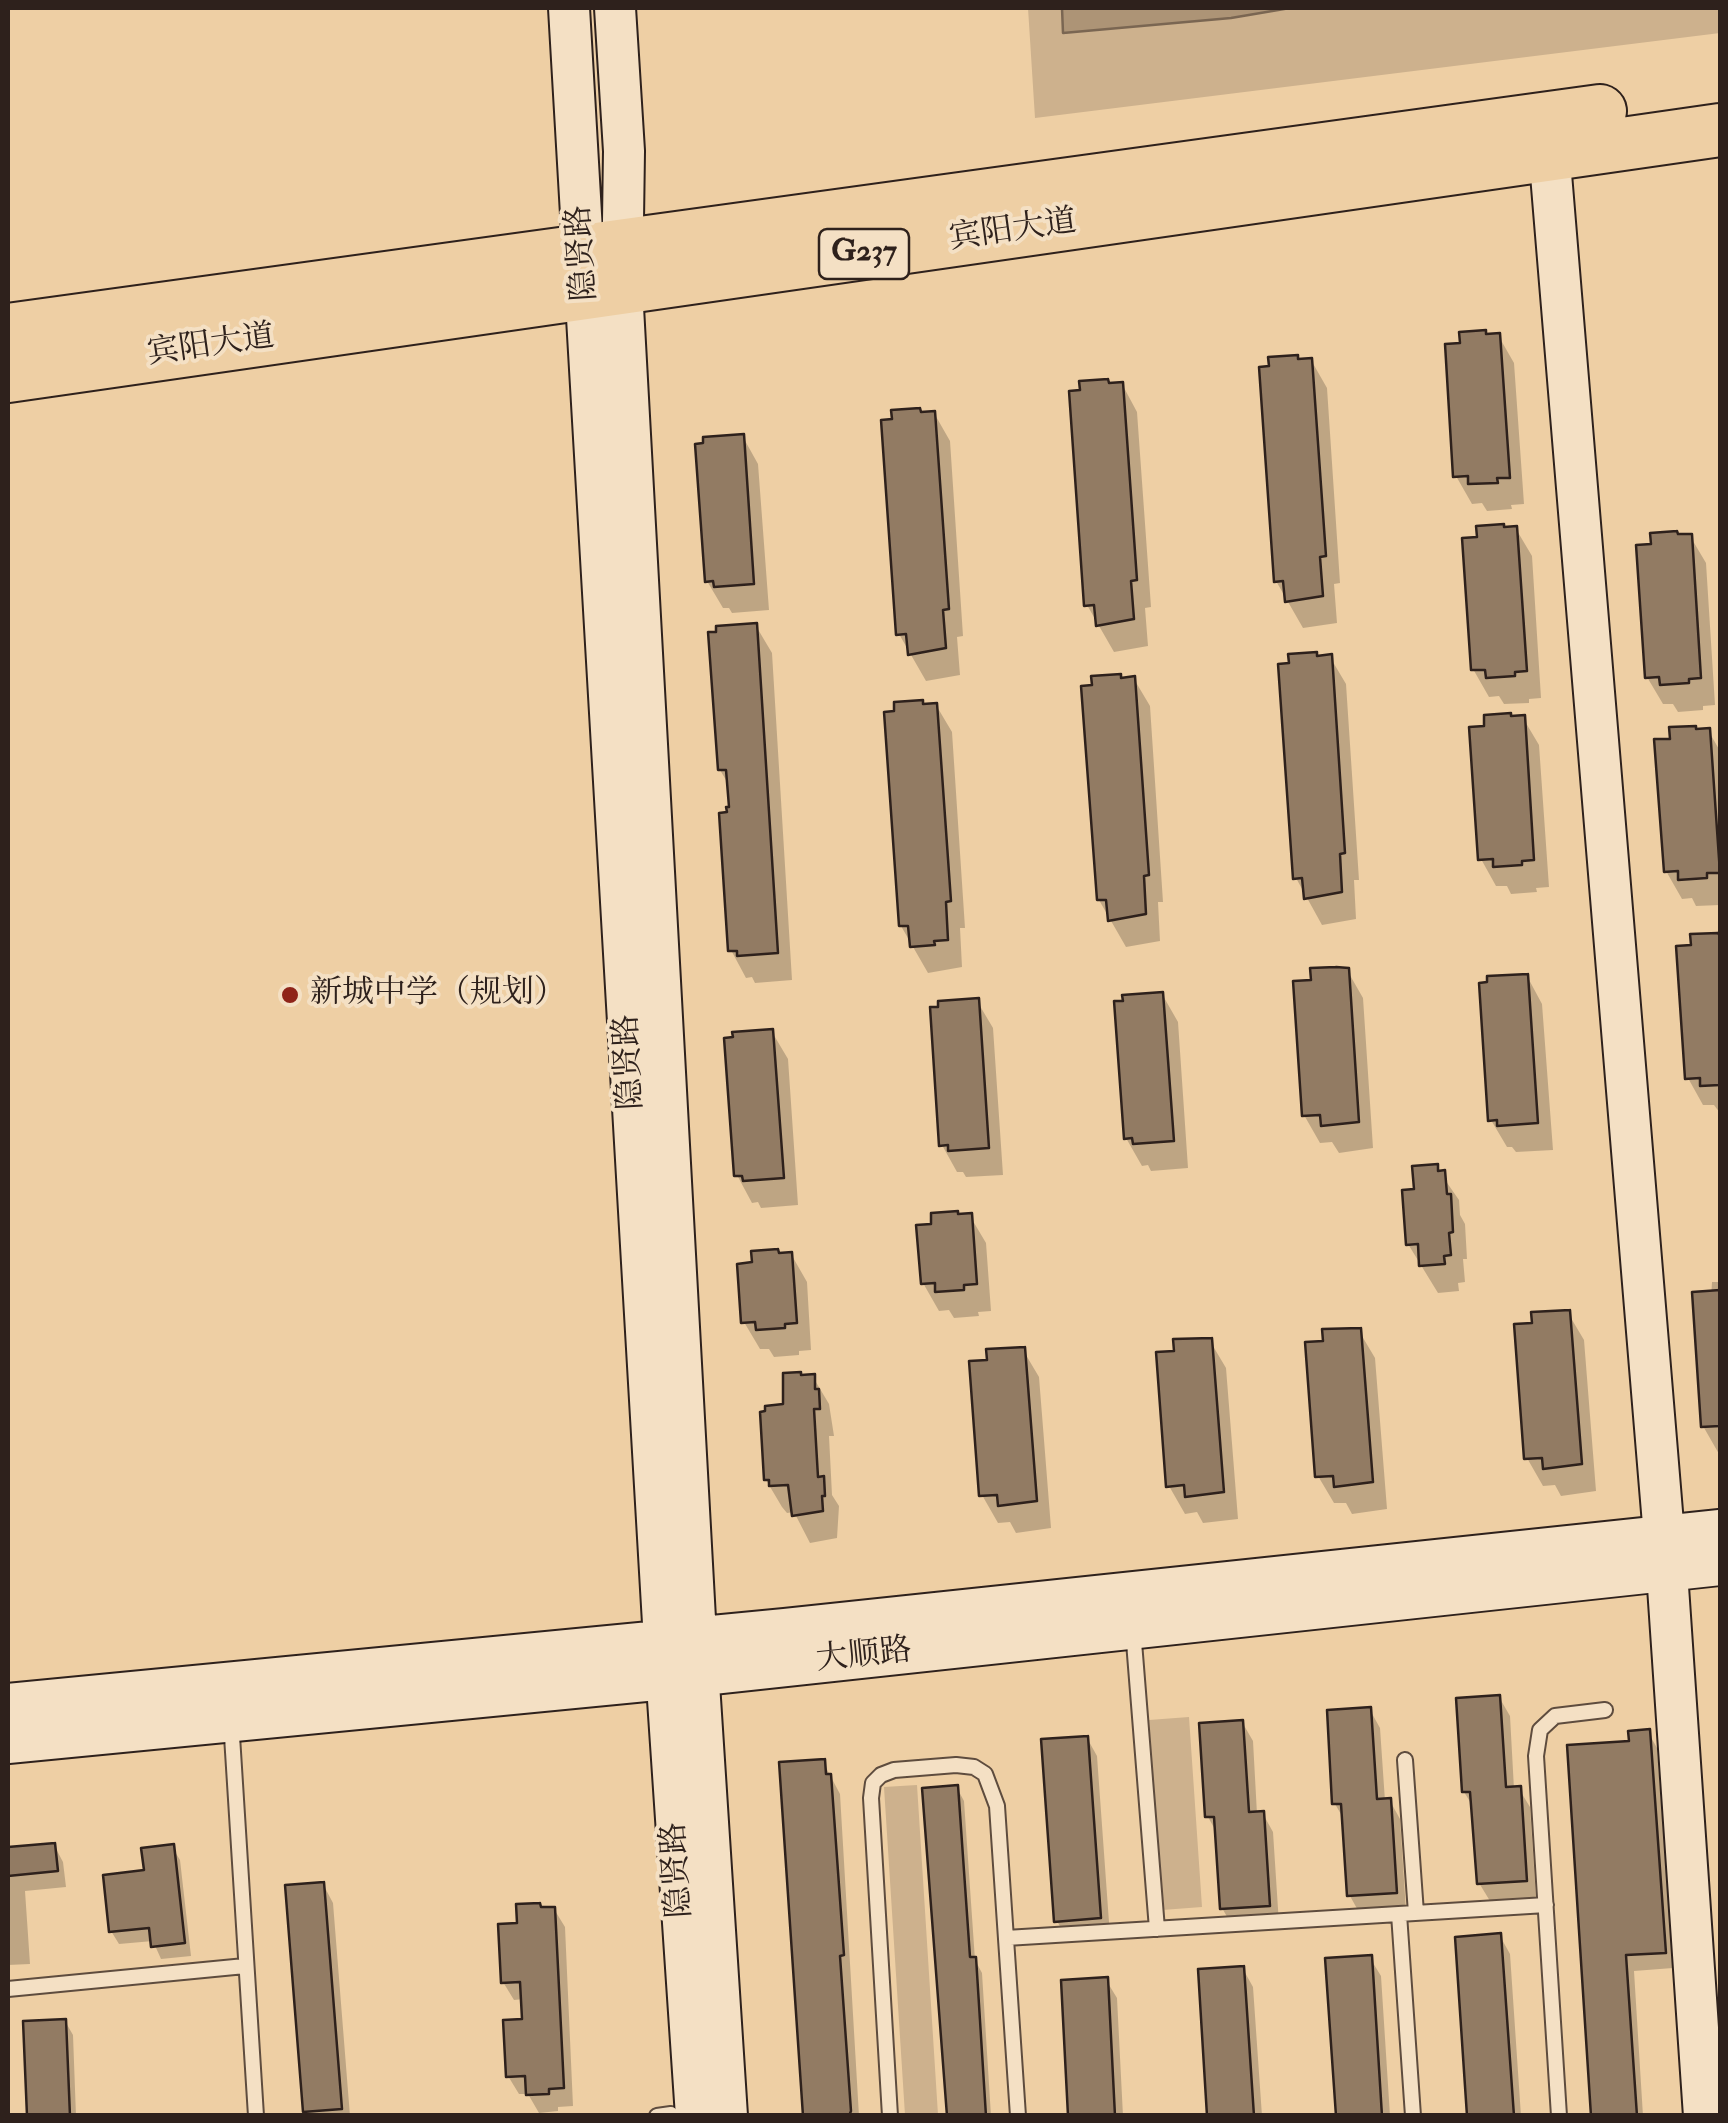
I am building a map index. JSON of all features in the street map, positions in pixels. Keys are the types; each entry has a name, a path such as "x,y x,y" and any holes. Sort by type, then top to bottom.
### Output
{"highway":[{"name":"宾阳大道","path":"8,330 603,269 1548,136 1720,94"},
{"name":"宾阳大道","path":"1548,136 1720,130"},
{"name":"宾阳大道","path":"8,376 603,269"}],"street":[{"name":"隐贤路","path":"569,8 603,269 681,1658 696,2116"},
{"name":"隐贤路","path":"603,269 624,152 615,8"},
{"path":"1548,136 1665,1554 1704,2116"},
{"name":"大顺路","path":"1665,1554 1720,1530"},
{"name":"大顺路","path":"8,1743 681,1658 1665,1554 1720,1565"},
{"name":"隐贤路","path":"681,1658 728,2116"},
{"name":"大顺路","path":"8,1704 681,1658"}],"lane":[{"path":"1134,1642 1157,1929"},
{"path":"1559,2116 1536,1756 1540,1730 1555,1716 1605,1710"},
{"path":"232,1736 256,2116"},
{"path":"1405,1760 1416,1913"},
{"path":"890,2116 873,1783 894,1770 956,1765 974,1767 985,1774 998,1806 1018,2116"},
{"path":"1006,1938 1546,1905"},
{"path":"1399,1914 1412,2116"},
{"path":"8,1988 245,1966"},
{"path":"657,2116 671,2114"}],"shaded area":[{"path":"1028,8 1720,8 1720,33 1035,118"},
{"path":"1062,8 1290,8 1231,18 1063,33"},
{"path":"1189,1717 1202,1907 1162,1910 1149,1720"},
{"path":"917,1785 938,2115 905,2115 884,1787"}],"building":[{"path":"1486,330 1486,334 1500,333 1510,478 1497,478 1498,483 1468,484 1468,476 1453,477 1445,344 1460,343 1459,332"},
{"path":"1298,355 1298,359 1312,358 1326,556 1320,557 1323,596 1285,602 1283,581 1274,582 1259,367 1269,366 1268,357"},
{"path":"1108,379 1109,383 1123,382 1137,580 1131,581 1134,619 1096,626 1094,605 1084,606 1069,391 1080,390 1079,381"},
{"path":"920,408 921,412 935,411 949,609 943,610 946,648 908,655 906,634 896,635 881,420 892,419 891,410"},
{"path":"744,434 754,584 714,587 713,581 705,582 695,444 703,443 703,437"},
{"path":"1476,526 1517,526 1527,671 1486,678 1485,670 1471,670 1462,538 1477,537"},
{"path":"1650,533 1692,534 1701,678 1660,685 1659,677 1645,678 1636,545 1651,544"},
{"path":"757,623 778,953 737,956 737,951 728,951 719,813 727,812 729,807 726,770 718,770 708,632 716,632 716,626"},
{"path":"1317,652 1317,656 1332,654 1345,853 1340,854 1342,892 1304,899 1302,878 1293,879 1278,664 1289,663 1288,654"},
{"path":"1121,674 1121,678 1135,676 1149,875 1144,876 1146,914 1108,921 1106,900 1097,900 1081,686 1092,685 1091,676"},
{"path":"923,700 923,704 937,703 951,901 946,902 948,940 910,947 908,926 899,926 884,712 894,711 894,702"},
{"path":"1484,715 1525,715 1534,860 1493,867 1493,859 1478,860 1469,727 1484,726"},
{"path":"1669,727 1710,728 1720,873 1678,880 1678,871 1664,872 1654,739 1670,739"},
{"path":"1718,933 1720,1085 1700,1086 1700,1078 1685,1079 1676,946 1691,945 1690,934"},
{"path":"1310,968 1349,968 1359,1122 1321,1126 1320,1115 1302,1116 1293,981 1311,980"},
{"path":"1528,974 1538,1123 1497,1126 1497,1120 1488,1121 1479,983 1487,982 1487,976"},
{"path":"1163,992 1174,1141 1133,1144 1132,1138 1124,1139 1114,1001 1123,1001 1122,995"},
{"path":"979,998 989,1148 948,1151 948,1145 939,1146 930,1007 938,1007 938,1001"},
{"path":"773,1029 784,1178 743,1181 742,1176 734,1176 724,1038 733,1037 732,1032"},
{"path":"1438,1164 1438,1171 1445,1170 1447,1194 1451,1194 1451,1255 1444,1256 1445,1264 1419,1266 1418,1244 1406,1245 1402,1190 1414,1189 1412,1166"},
{"path":"931,1213 972,1213 977,1284 964,1285 964,1290 935,1292 935,1283 921,1284 916,1225 931,1224"},
{"path":"778,1249 779,1253 792,1252 797,1323 756,1330 755,1322 741,1323 737,1264 752,1262 751,1251"},
{"path":"1720,1290 1720,1426 1701,1427 1692,1292"},
{"path":"1570,1310 1582,1464 1543,1469 1542,1458 1524,1459 1514,1324 1532,1323 1531,1312"},
{"path":"1361,1328 1373,1482 1334,1487 1333,1476 1315,1477 1305,1342 1323,1341 1322,1329"},
{"path":"1212,1338 1224,1492 1185,1497 1184,1485 1166,1487 1156,1352 1174,1351 1173,1339"},
{"path":"1025,1347 1037,1501 998,1506 997,1495 979,1496 969,1361 987,1360 986,1349"},
{"path":"783,1373 815,1374 815,1389 819,1389 820,1409 814,1409 818,1477 824,1476 825,1496 823,1511 792,1516 788,1485 769,1486 769,1480 764,1480 760,1412 765,1411 765,1406 783,1404"},
{"path":"1500,1695 1506,1787 1521,1786 1527,1881 1477,1884 1470,1792 1462,1792 1456,1698"},
{"path":"1371,1707 1377,1799 1391,1798 1397,1893 1347,1896 1341,1804 1332,1804 1327,1710"},
{"path":"1243,1720 1249,1812 1264,1811 1270,1906 1220,1909 1214,1817 1205,1817 1199,1723"},
{"path":"1650,1729 1666,1953 1626,1955 1637,2116 1591,2116 1567,1745 1629,1741 1628,1731"},
{"path":"1088,1736 1101,1918 1054,1922 1041,1739"},
{"path":"825,1759 826,1774 831,1774 844,1955 840,1956 849,2116 803,2116 779,1762"},
{"path":"958,1785 970,1957 976,1957 986,2116 947,2116 922,1788"},
{"path":"55,1843 58,1871 8,1876 8,1847"},
{"path":"174,1844 185,1943 151,1947 149,1928 109,1932 103,1875 144,1870 141,1848"},
{"path":"324,1882 342,2109 303,2112 285,1885"},
{"path":"540,1903 541,1907 555,1907 564,2088 549,2089 549,2094 526,2095 525,2076 506,2077 503,2020 522,2019 520,1982 501,1983 498,1924 517,1923 516,1904"},
{"path":"1501,1933 1514,2116 1467,2116 1455,1937"},
{"path":"1372,1955 1382,2116 1336,2116 1325,1958"},
{"path":"1244,1966 1254,2116 1207,2116 1198,1969"},
{"path":"1108,1977 1115,2116 1068,2116 1061,1980"},
{"path":"66,2019 70,2116 27,2116 23,2021"}],"place":[{"name":"新城中学（规划）","path":"290,995"}]}
